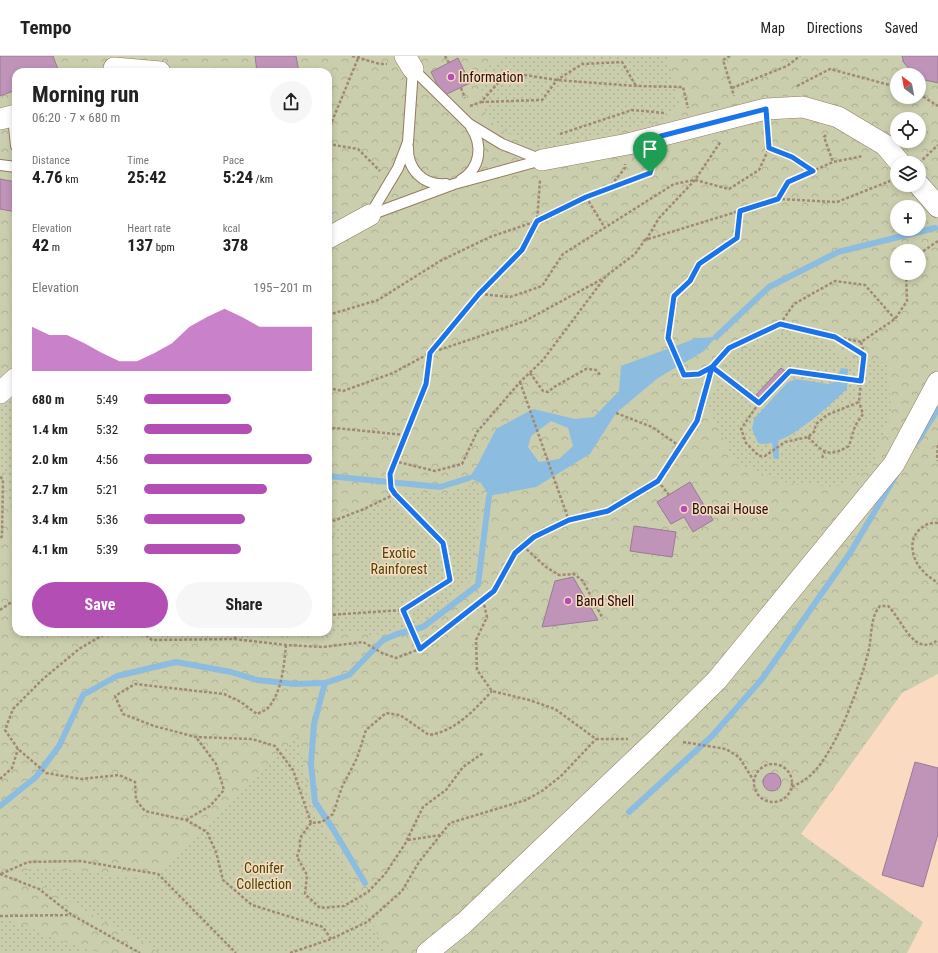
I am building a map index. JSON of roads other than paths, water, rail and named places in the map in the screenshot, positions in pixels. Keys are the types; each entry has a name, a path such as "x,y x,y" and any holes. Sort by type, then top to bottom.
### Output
{"street":[{"path":"112,65 133,68"},
{"path":"542,160 661,136 766,109 803,107 838,117 885,145 894,156"},
{"path":"925,192 938,207"},
{"path":"332,236 370,215"},
{"path":"0,393 12,382"},
{"path":"427,953 464,923 717,680 894,464 938,382"}],"lane":[{"path":"404,62 469,124 502,144 542,160"},
{"path":"404,62 408,157 413,170 424,180 437,185 454,184 468,175 477,163 479,149 477,136 469,124"},
{"path":"370,215 398,168 408,142"},
{"path":"370,215 454,184 542,160"},
{"path":"0,165 12,166"}],"water":[{"path":"716,337 704,351 658,378 616,413 590,454 536,487 489,496 481,483 469,478 477,466 496,429 533,409 575,419 594,417 619,391 621,366 697,338","holes":["551,421 568,428 573,446 559,459 539,462 528,447 531,436"]},
{"path":"841,368 848,369 847,389 818,415 792,434 768,444 758,443 752,429 754,419 787,383 796,379 828,384 835,382"}],"waterway":[{"path":"716,337 769,287 838,252 935,228"},
{"path":"917,442 938,409"},
{"path":"775,442 776,456"},
{"path":"332,476 440,487 469,478"},
{"path":"629,812 712,736 762,679 850,553 895,477"},
{"path":"0,806 36,777 59,746 83,695 117,676 176,662 231,672 257,680 295,684 325,683 349,675 383,640 397,634 423,627 478,585 489,496"},
{"path":"325,683 314,724 311,764 315,802 365,883"}],"place":[{"name":"Information","path":"451,77"},
{"name":"Bonsai House","path":"684,509"},
{"name":"Band Shell","path":"568,601"}],"park label":[{"name":"Exotic Rainforest","path":"399,562"},
{"name":"Conifer Collection","path":"264,876"}]}
